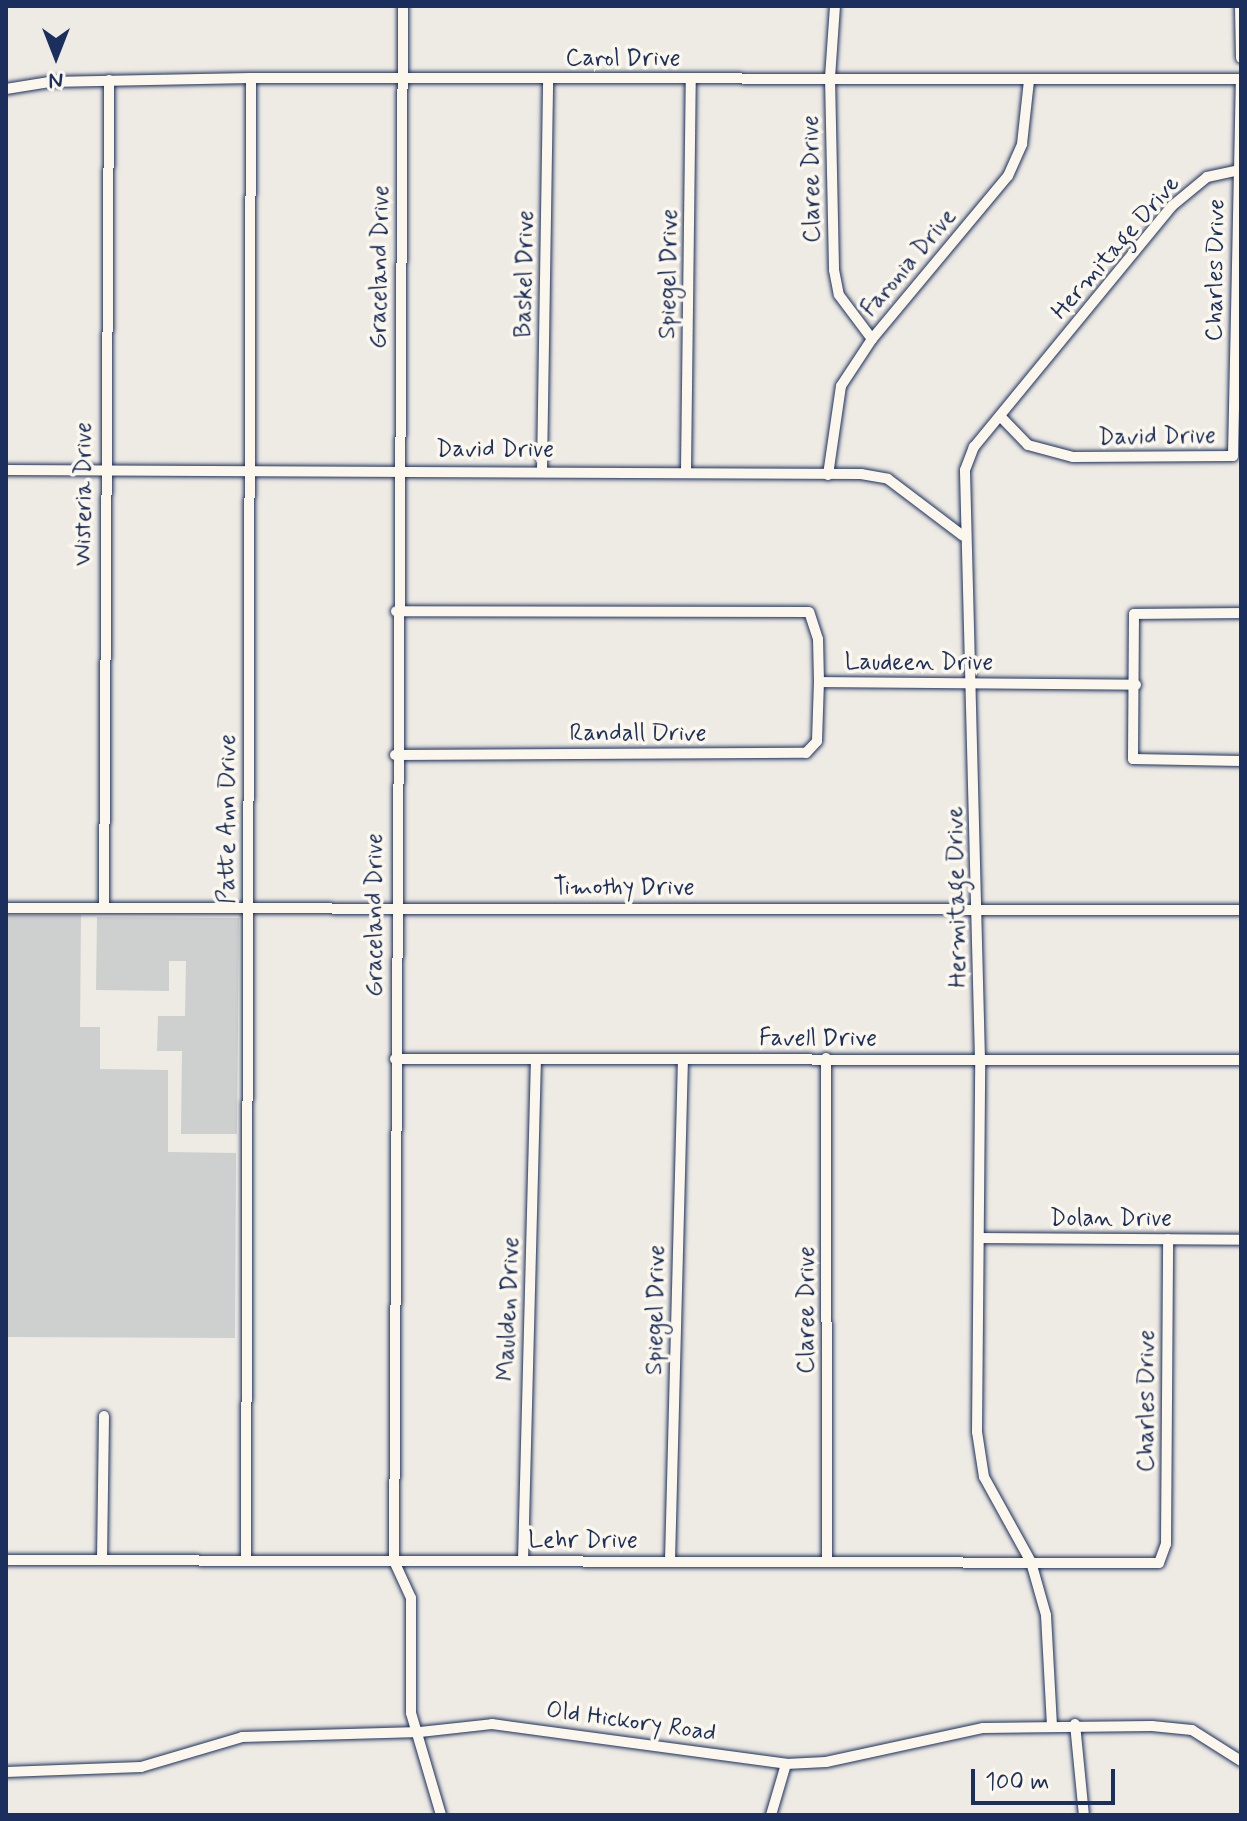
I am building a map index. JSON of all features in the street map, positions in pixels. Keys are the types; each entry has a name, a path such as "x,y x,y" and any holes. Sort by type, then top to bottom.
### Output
{"street":[{"name":"Graceland Drive","path":"403,6 394,907 394,1561 411,1598 411,1713 420,1732 441,1815"},
{"name":"Claree Drive","path":"835,6 830,77 834,270 839,295 872,339"},
{"path":"1240,6 1241,58"},
{"name":"Carol Drive","path":"6,89 109,80 251,78 403,81 830,77 1241,82"},
{"name":"Patte Ann Drive","path":"246,1560 251,78"},
{"name":"Baskel Drive","path":"542,470 548,79"},
{"name":"Spiegel Drive","path":"686,470 691,79"},
{"name":"Wisteria Drive","path":"104,908 104,470 109,80"},
{"name":"Faronia Drive","path":"828,475 841,386 872,339 1008,176 1022,144 1029,81"},
{"name":"Charles Drive","path":"1233,456 1241,82"},
{"name":"Hermitage Drive","path":"1052,1726 1046,1615 1031,1562 1001,1515 981,1462 977,1432 981,1238 980,1060 973,684 963,536 965,470 974,447 1172,206 1207,177 1239,170"},
{"name":"David Drive","path":"1000,416 1028,445 1073,457 1233,456"},
{"name":"David Drive","path":"6,470 686,470 888,479 963,536"},
{"name":"Laudeen Drive","path":"396,611 809,612 818,639 819,682 1136,685"},
{"path":"1241,613 1134,614 1136,685 1133,759 1241,761"},
{"name":"Randall Drive","path":"395,755 806,753 817,741 819,682"},
{"name":"Timothy Drive","path":"6,908 1241,910"},
{"name":"Claree Drive","path":"826,1058 827,1562"},
{"name":"Favell Drive","path":"395,1059 1241,1060"},
{"name":"Maulden Drive","path":"523,1561 536,1059"},
{"name":"Spiegel Drive","path":"670,1561 683,1059"},
{"name":"Dolan Drive","path":"981,1238 1241,1240"},
{"name":"Charles Drive","path":"1159,1563 1166,1544 1168,1239"},
{"path":"102,1560 104,1416"},
{"name":"Lehr Drive","path":"6,1560 1159,1563"},
{"name":"Old Hickory Road","path":"6,1772 141,1767 242,1737 420,1732 492,1724 786,1764 826,1762 983,1728 1075,1724 1192,1730 1241,1761"},
{"path":"1075,1724 1084,1815"},
{"path":"771,1815 786,1764"}],"shaded area":[{"path":"6,915 81,915 80,1027 100,1027 100,1069 168,1070 168,1152 236,1153 235,1338 6,1337"},
{"path":"97,917 239,918 237,1134 181,1134 182,1051 157,1051 158,1016 185,1016 186,961 169,961 169,991 96,990"}]}
